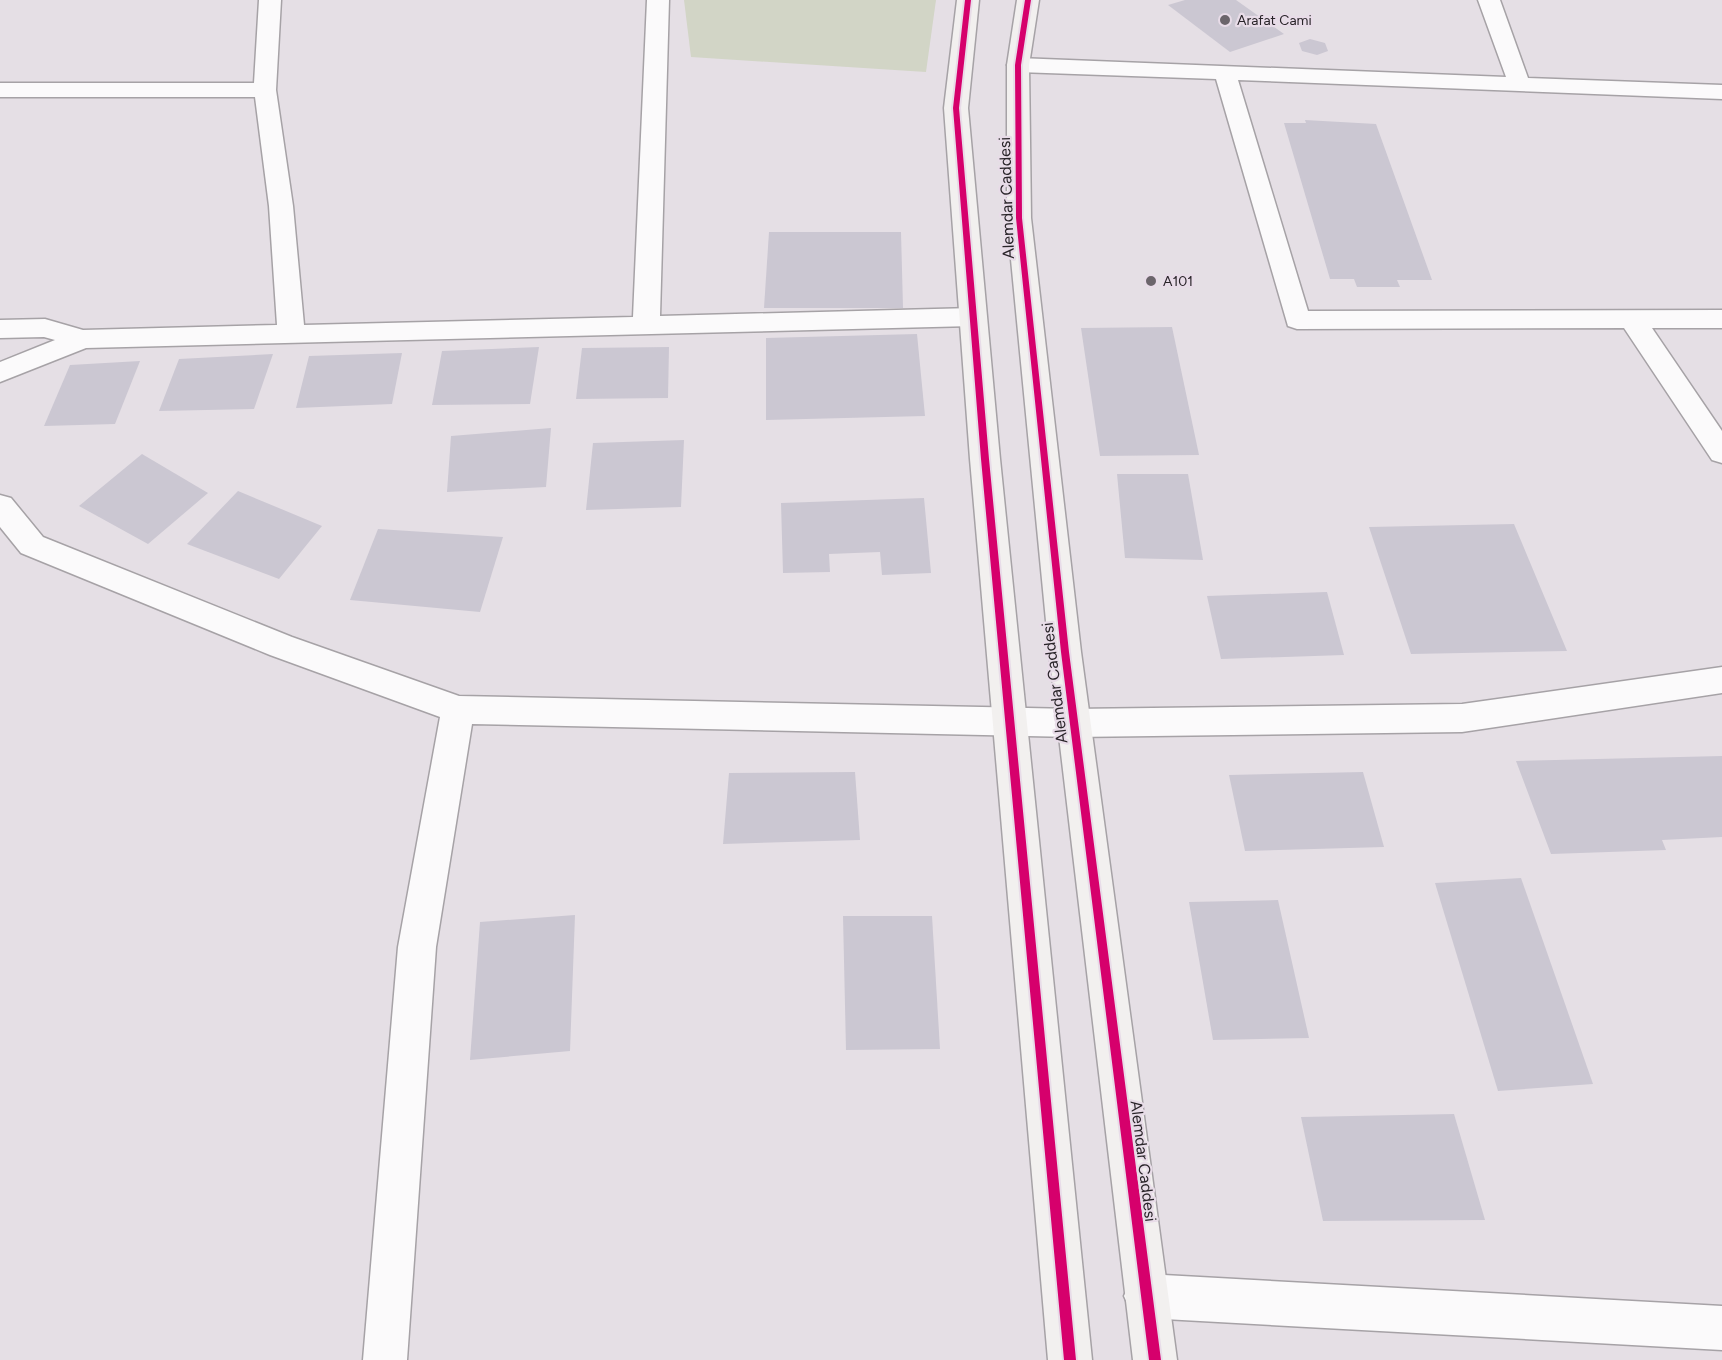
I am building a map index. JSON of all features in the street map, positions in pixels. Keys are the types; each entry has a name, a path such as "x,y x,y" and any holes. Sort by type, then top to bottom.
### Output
{"main road":[{"path":"968,0 956,108 973,317 1070,1360"},
{"name":"Alemdar Caddesi","path":"1028,0 1018,65 1018,218 1073,723 1155,1360"}],"street":[{"path":"270,0 265,90 281,206 291,333"},
{"path":"646,324 658,0"},
{"path":"1490,0 1519,83"},
{"path":"1018,65 1722,92"},
{"path":"1225,72 1297,320 1722,318"},
{"path":"0,90 265,90"},
{"path":"0,329 45,328 83,339 973,317"},
{"path":"1632,319 1722,453"},
{"path":"0,373 83,339"},
{"path":"0,506 32,545 281,646 458,710 1073,723 1462,718 1722,680"},
{"path":"386,1360 417,947 458,710"},
{"path":"1146,1296 1722,1328"}],"shaded area":[{"path":"684,0 936,0 926,72 691,57"}],"building":[{"name":"Arafat Cami","path":"1185,0 1236,0 1284,34 1230,52 1168,5"},
{"path":"1310,39 1325,43 1328,51 1317,55 1302,51 1299,43"},
{"path":"1305,120 1376,124 1432,280 1397,280 1400,287 1357,287 1354,279 1330,279 1284,123 1306,123"},
{"path":"769,232 901,232 903,308 764,308"},
{"path":"1172,327 1199,455 1100,456 1081,328"},
{"path":"917,334 925,416 766,420 766,338"},
{"path":"539,347 530,404 432,405 442,351"},
{"path":"669,347 668,398 576,399 582,348"},
{"path":"402,353 392,404 296,408 309,356"},
{"path":"273,354 254,409 159,411 179,359"},
{"path":"140,361 115,424 44,426 70,365"},
{"path":"551,428 546,487 447,492 451,436"},
{"path":"684,440 681,507 586,510 593,443"},
{"path":"142,454 208,493 148,544 79,506"},
{"path":"1117,474 1188,474 1203,560 1125,558"},
{"path":"238,491 322,526 279,579 187,544"},
{"path":"924,498 931,573 882,575 880,552 829,554 830,572 783,573 781,503"},
{"path":"1514,524 1567,651 1411,654 1369,527"},
{"path":"378,529 503,537 480,612 350,600"},
{"path":"1327,592 1344,655 1221,659 1207,596"},
{"path":"1722,756 1722,837 1662,840 1666,850 1551,854 1516,761"},
{"path":"855,772 860,840 723,844 729,773"},
{"path":"1363,772 1384,847 1245,851 1229,775"},
{"path":"1521,878 1593,1084 1498,1091 1435,883"},
{"path":"1278,900 1309,1038 1213,1040 1189,902"},
{"path":"575,915 570,1051 470,1060 480,922"},
{"path":"843,916 932,916 940,1049 846,1050"},
{"path":"1454,1114 1485,1220 1323,1221 1301,1117"}],"cycle path":[{"path":"968,0 956,108 985,459 1070,1360"},
{"path":"1028,0 1018,65 1019,218 1065,652 1155,1360"}],"place":[{"name":"Arafat Cami","path":"1225,20"},
{"name":"A101","path":"1151,281"}]}
